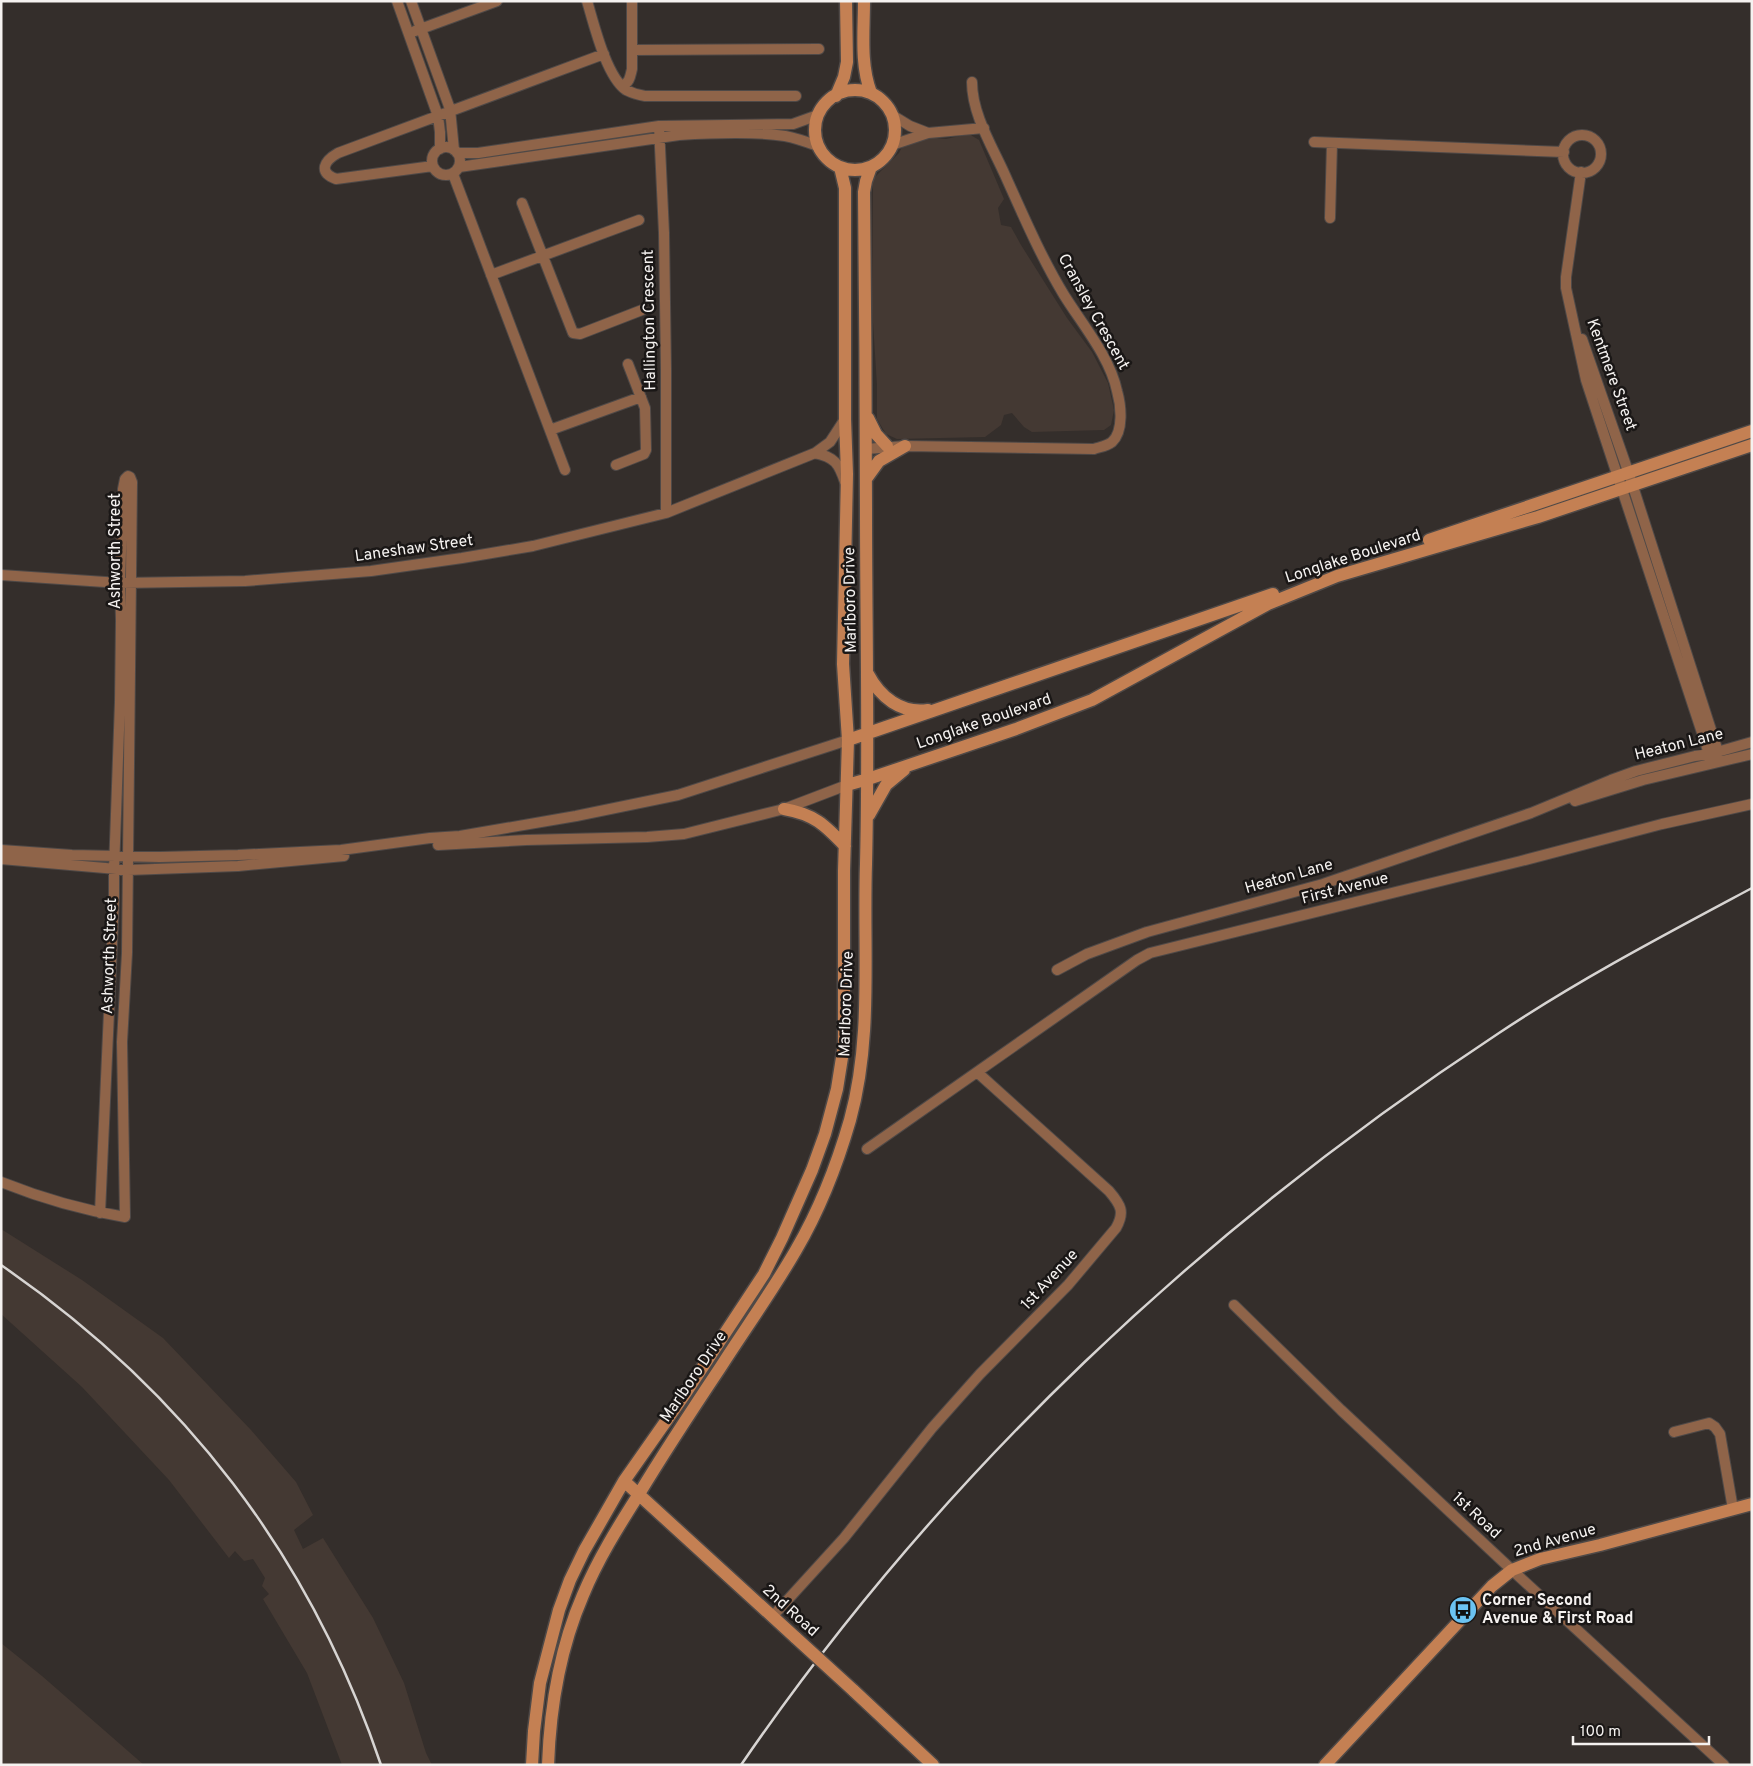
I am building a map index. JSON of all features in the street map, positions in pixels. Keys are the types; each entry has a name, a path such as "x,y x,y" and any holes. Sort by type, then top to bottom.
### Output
{"main road":[{"path":"836,96 844,77 847,62 846,1"},
{"path":"864,1 864,65 865,78 870,93"},
{"path":"855,90 870,93 884,102 892,115 895,130 892,145 884,158 870,167 855,170 840,168 827,159 818,146 815,131 818,115 827,102 836,96 855,90"},
{"name":"Marlboro Drive","path":"548,1765 555,1695 569,1634 582,1597 599,1559 671,1442 798,1247 837,1161 855,1098 866,1020 865,901 868,674 864,192 870,167"},
{"name":"Marlboro Drive","path":"532,1765 540,1683 558,1610 570,1580 584,1551 624,1481 685,1394 764,1274 794,1213 812,1170 825,1134 837,1089 844,1045 845,846 848,740 843,664 846,480 846,225 844,188 840,168"},
{"path":"866,413 876,434 887,446"},
{"name":"Longlake Boulevard","path":"848,740 1337,576 1538,517 1752,432"},
{"name":"Longlake Boulevard","path":"1626,481 1752,445"},
{"path":"866,480 879,461 905,446"},
{"path":"846,480 852,459 866,449"},
{"name":"Longlake Boulevard","path":"847,785 1016,729 1092,700 1267,600"},
{"path":"868,674 875,687 893,703 920,711 942,708"},
{"path":"867,820 875,802 886,785 914,763"},
{"path":"784,809 801,812 816,818 830,829 845,846"},
{"name":"2nd Road","path":"624,1481 854,1690 933,1765"},
{"name":"2nd Avenue","path":"1326,1765 1492,1586 1512,1570 1540,1559 1752,1504"}],"street":[{"path":"397,1 438,116 440,149"},
{"path":"411,1 444,90 450,112 456,151 460,157 456,170 491,275 565,470"},
{"path":"409,33 497,1"},
{"path":"587,1 604,54 612,71 622,86 636,94 645,96 796,96"},
{"path":"622,86 630,78 632,1"},
{"path":"632,50 819,49"},
{"path":"433,166 336,179 330,177 325,163 338,152 604,54"},
{"name":"Cransley Crescent","path":"866,449 905,446 1094,449 1113,442 1118,434 1120,422 1119,404 1113,377 1106,362 1054,277 1026,220 984,128 975,103 972,82"},
{"path":"818,115 793,124 659,126 478,153 456,151 449,148 440,149 433,156 433,166 439,173 448,176 456,170 660,138 701,134 772,134 796,138 818,146"},
{"path":"892,115 910,126 928,133"},
{"name":"Hallington Crescent","path":"659,126 666,360 666,513"},
{"path":"892,145 928,133 984,128"},
{"path":"1579,136 1591,137 1596,141 1601,152 1598,165 1587,172 1570,168 1564,158 1564,152 1569,141 1579,136"},
{"path":"1314,142 1564,152"},
{"path":"1330,218 1332,143"},
{"name":"Kentmere Street","path":"1581,172 1566,288 1586,380 1626,481 1715,757"},
{"path":"522,203 573,333 580,334 642,310"},
{"path":"491,275 639,220"},
{"path":"616,465 644,454 646,450 646,414 628,364"},
{"path":"550,430 641,397"},
{"name":"Laneshaw Street","path":"1,575 120,583 245,581 372,571 533,546 666,513 815,453 830,442 845,419"},
{"path":"815,453 833,459 846,480"},
{"name":"Ashworth Street","path":"128,476 132,482 132,582 127,953 122,1042 125,1217 100,1213 112,952 120,702 120,583 123,489 124,479 128,476"},
{"path":"1,860 128,870 247,865 340,857 557,819 678,794 848,740"},
{"name":"Heaton Lane","path":"1715,757 1752,742"},
{"name":"Heaton Lane","path":"1057,970 1087,954 1147,932 1323,884 1531,813 1628,774 1695,756 1715,757 1752,754"},
{"path":"1,850 62,855 160,857 341,850 430,842 648,837 684,834 784,809 847,785"},
{"name":"First Avenue","path":"978,1073 1137,960 1150,953 1521,862 1662,824 1752,804"},
{"path":"867,1149 978,1073"},
{"name":"1st Avenue","path":"772,1617 844,1538 932,1428 980,1374 1068,1285 1120,1221 1121,1209 1109,1191 978,1073"},
{"path":"1,1182 40,1197 100,1213"},
{"name":"1st Road","path":"1234,1305 1341,1410 1724,1765"},
{"path":"1674,1432 1708,1423 1715,1427 1720,1434 1733,1509"}],"shaded area":[{"path":"969,134 979,140 1004,199 998,208 1001,225 1011,227 1067,318 1092,352 1108,383 1114,410 1111,425 1104,430 1032,432 1024,427 1012,413 1004,415 1001,425 985,437 897,439 886,434 877,419 877,385 872,307 873,179 899,153 903,145 918,136 946,139"},
{"path":"1,1229 82,1280 163,1338 251,1430 296,1482 313,1515 294,1530 303,1549 323,1538 373,1618 404,1683 426,1753 432,1765 342,1765 307,1673 263,1599 269,1594 262,1586 265,1578 253,1559 244,1561 235,1551 229,1558 169,1480 82,1387 1,1314"},
{"path":"1,1643 42,1676 144,1765 1,1765"}],"railway":[{"path":"741,1765 819,1658 902,1555 991,1456 1084,1362 1182,1273 1284,1188 1390,1108 1499,1033 1592,976 1752,888"},
{"path":"1,1265 67,1314 128,1367 183,1423 233,1484 278,1548 317,1616 352,1688 381,1765"}],"place":[{"name":"Corner Second Avenue & First Road","path":"1463,1610"}]}
